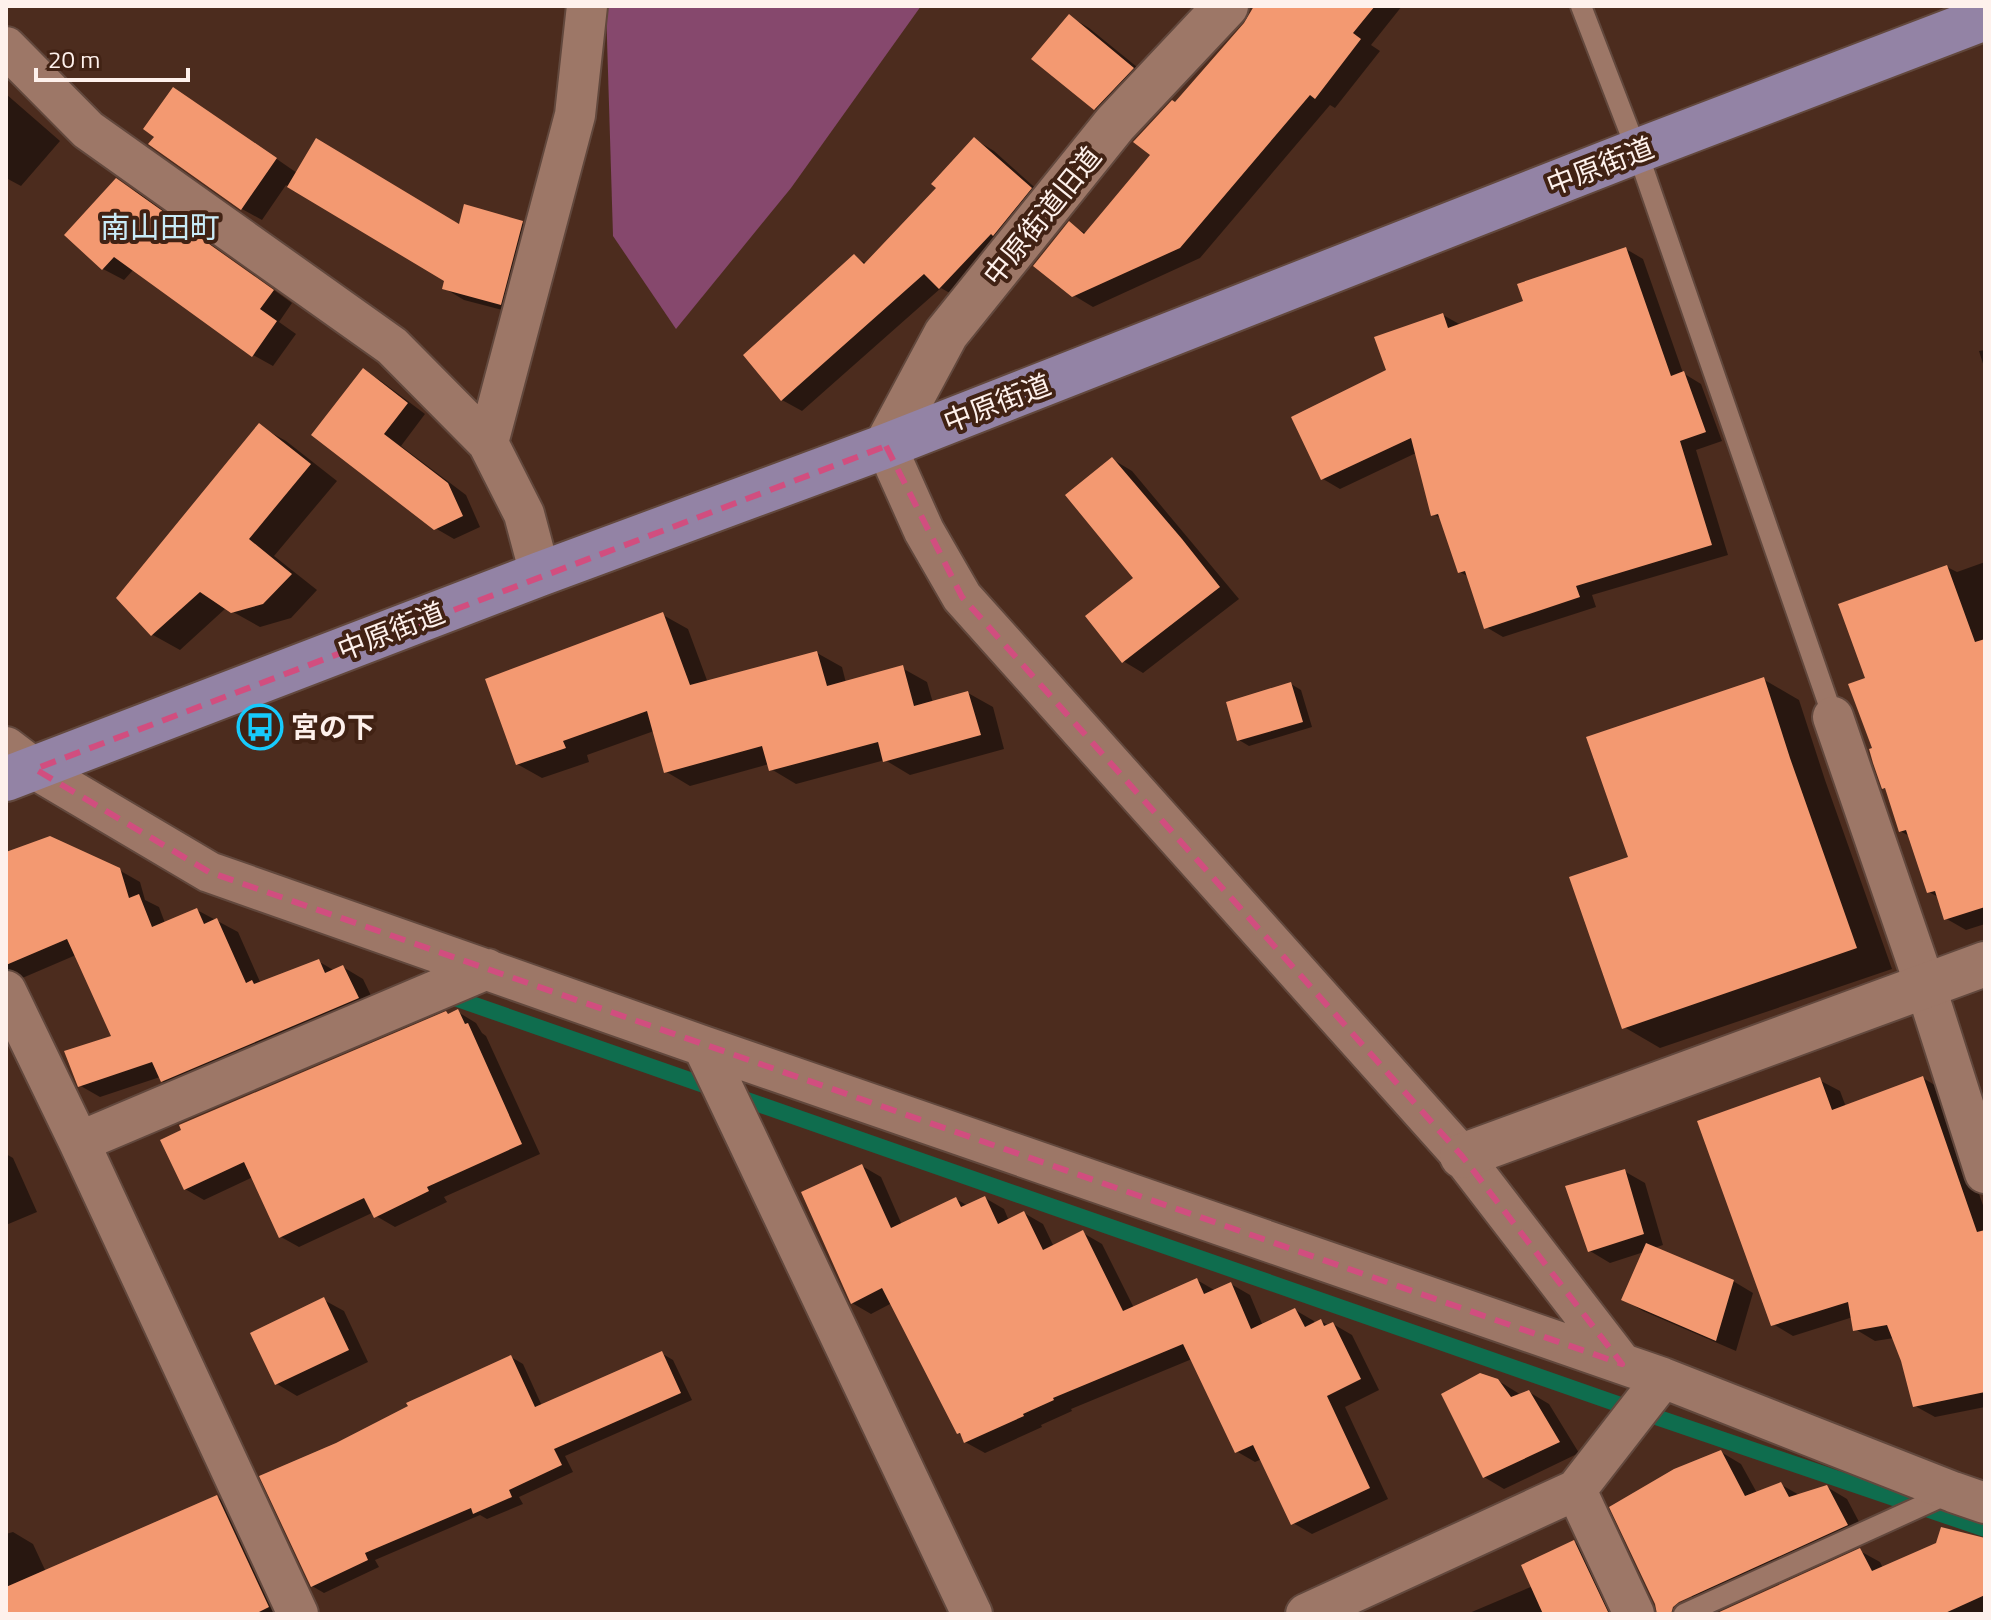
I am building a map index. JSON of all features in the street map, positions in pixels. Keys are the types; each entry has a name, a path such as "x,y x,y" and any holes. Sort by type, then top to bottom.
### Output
{"main road":[{"name":"中原街道","path":"16,765 886,446 1985,18"}],"street":[{"path":"488,443 575,115 587,6"},
{"name":"中原街道旧道","path":"886,446 946,334 1115,124 1226,6"},
{"path":"6,47 88,130 392,346 488,443 524,514 540,574"},
{"path":"886,446 924,531 962,597 1462,1156 1622,1364"},
{"path":"1833,717 1925,985 1985,1173"},
{"path":"16,765 209,872 487,969 706,1050 1622,1364 1962,1496"},
{"path":"1462,1156 1985,964"},
{"path":"79,1142 487,969"},
{"path":"6,991 298,1614"},
{"path":"706,1050 972,1614"},
{"path":"1306,1614 1576,1490 1661,1380"},
{"path":"1576,1490 1634,1614"}],"lane":[{"path":"1581,6 1637,151 1833,717"},
{"path":"1684,1614 1881,1525 1962,1496"}],"highlighted area":[{"path":"886,446 962,597 1462,1156 1622,1364 209,872 35,769"}],"shaded area":[{"path":"606,6 921,6 791,188 676,329 613,236"}],"building":[{"path":"1254,6 1375,6 1353,33 1361,39 1315,99 1310,95 1180,248 1072,297 1033,266 1069,221 1084,234 1150,155 1133,142 1172,100 1175,102 1244,23"},
{"path":"1069,14 1134,68 1094,110 1031,59"},
{"path":"173,87 277,158 241,210 148,144 154,137 143,129"},
{"path":"974,137 1032,188 993,236 991,234 939,289 924,274 781,401 743,355 854,254 864,264 936,188 931,184"},
{"path":"316,138 459,224 464,204 523,221 501,305 442,289 444,281 287,187"},
{"path":"116,178 274,290 260,309 277,321 252,357 114,257 102,270 64,235"},
{"path":"1626,247 1671,376 1684,371 1706,432 1680,441 1712,545 1576,586 1580,597 1484,629 1465,571 1458,573 1438,514 1431,516 1411,438 1321,480 1291,417 1386,370 1374,337 1443,313 1448,328 1523,301 1517,284"},
{"path":"363,368 408,403 384,434 448,483 463,516 434,530 311,435"},
{"path":"259,423 311,464 249,539 292,574 263,604 231,613 200,592 151,636 116,598"},
{"path":"1112,457 1220,587 1122,663 1085,616 1133,578 1065,495"},
{"path":"1947,565 1975,642 1985,639 1985,907 1944,920 1935,891 1927,893 1906,830 1899,832 1885,788 1882,789 1873,763 1869,749 1872,748 1848,684 1865,678 1838,604"},
{"path":"663,612 690,685 817,651 827,686 903,665 914,706 968,691 981,735 883,762 878,742 769,771 762,746 664,773 647,711 563,741 566,748 516,765 485,679"},
{"path":"1764,677 1857,948 1622,1029 1569,877 1628,857 1586,737"},
{"path":"1291,682 1303,722 1237,741 1226,702"},
{"path":"50,836 120,868 129,898 139,894 152,927 197,908 204,924 217,918 246,983 252,980 254,984 319,959 325,973 343,965 359,998 161,1082 152,1062 78,1087 64,1051 111,1036 67,939 6,965 6,852"},
{"path":"458,1009 465,1024 468,1023 522,1144 427,1187 429,1191 374,1218 364,1198 279,1238 244,1162 184,1190 160,1140 181,1130 179,1125 446,1011 448,1014"},
{"path":"1923,1076 1977,1232 1985,1230 1985,1392 1913,1407 1901,1361 1887,1325 1853,1331 1848,1302 1771,1326 1697,1121 1820,1077 1832,1110"},
{"path":"862,1164 891,1228 956,1197 961,1207 985,1196 998,1224 1024,1211 1043,1250 1083,1230 1123,1311 1197,1278 1204,1294 1231,1282 1251,1329 1295,1308 1305,1327 1321,1319 1324,1326 1333,1322 1361,1379 1327,1396 1370,1488 1291,1525 1253,1445 1235,1453 1183,1344 1053,1398 1024,1416 964,1443 882,1288 851,1304 801,1192"},
{"path":"1625,1169 1644,1234 1588,1252 1565,1186"},
{"path":"1646,1243 1734,1280 1716,1341 1621,1300"},
{"path":"324,1297 349,1350 275,1385 250,1333"},
{"path":"662,1351 681,1393 554,1449 562,1465 509,1490 512,1497 473,1514 471,1508 365,1553 368,1560 311,1587 259,1476 336,1443 408,1406 406,1403 511,1355 535,1407"},
{"path":"1480,1373 1498,1379 1511,1397 1529,1390 1560,1442 1483,1478 1441,1394"},
{"path":"1721,1450 1745,1496 1781,1482 1789,1497 1827,1485 1848,1525 1679,1602 1671,1614 1657,1614 1609,1507 1674,1469"},
{"path":"217,1495 269,1607 255,1614 6,1614 6,1587"},
{"path":"1941,1527 1985,1538 1985,1595 1943,1614 1715,1614 1860,1548 1872,1571 1936,1543"},
{"path":"1574,1540 1609,1614 1543,1614 1521,1565"}],"waterway":[{"path":"446,995 1985,1529"}],"place":[{"name":"宮の下","path":"260,727"}],"district":[{"name":"南山田町","path":"160,228"}]}
